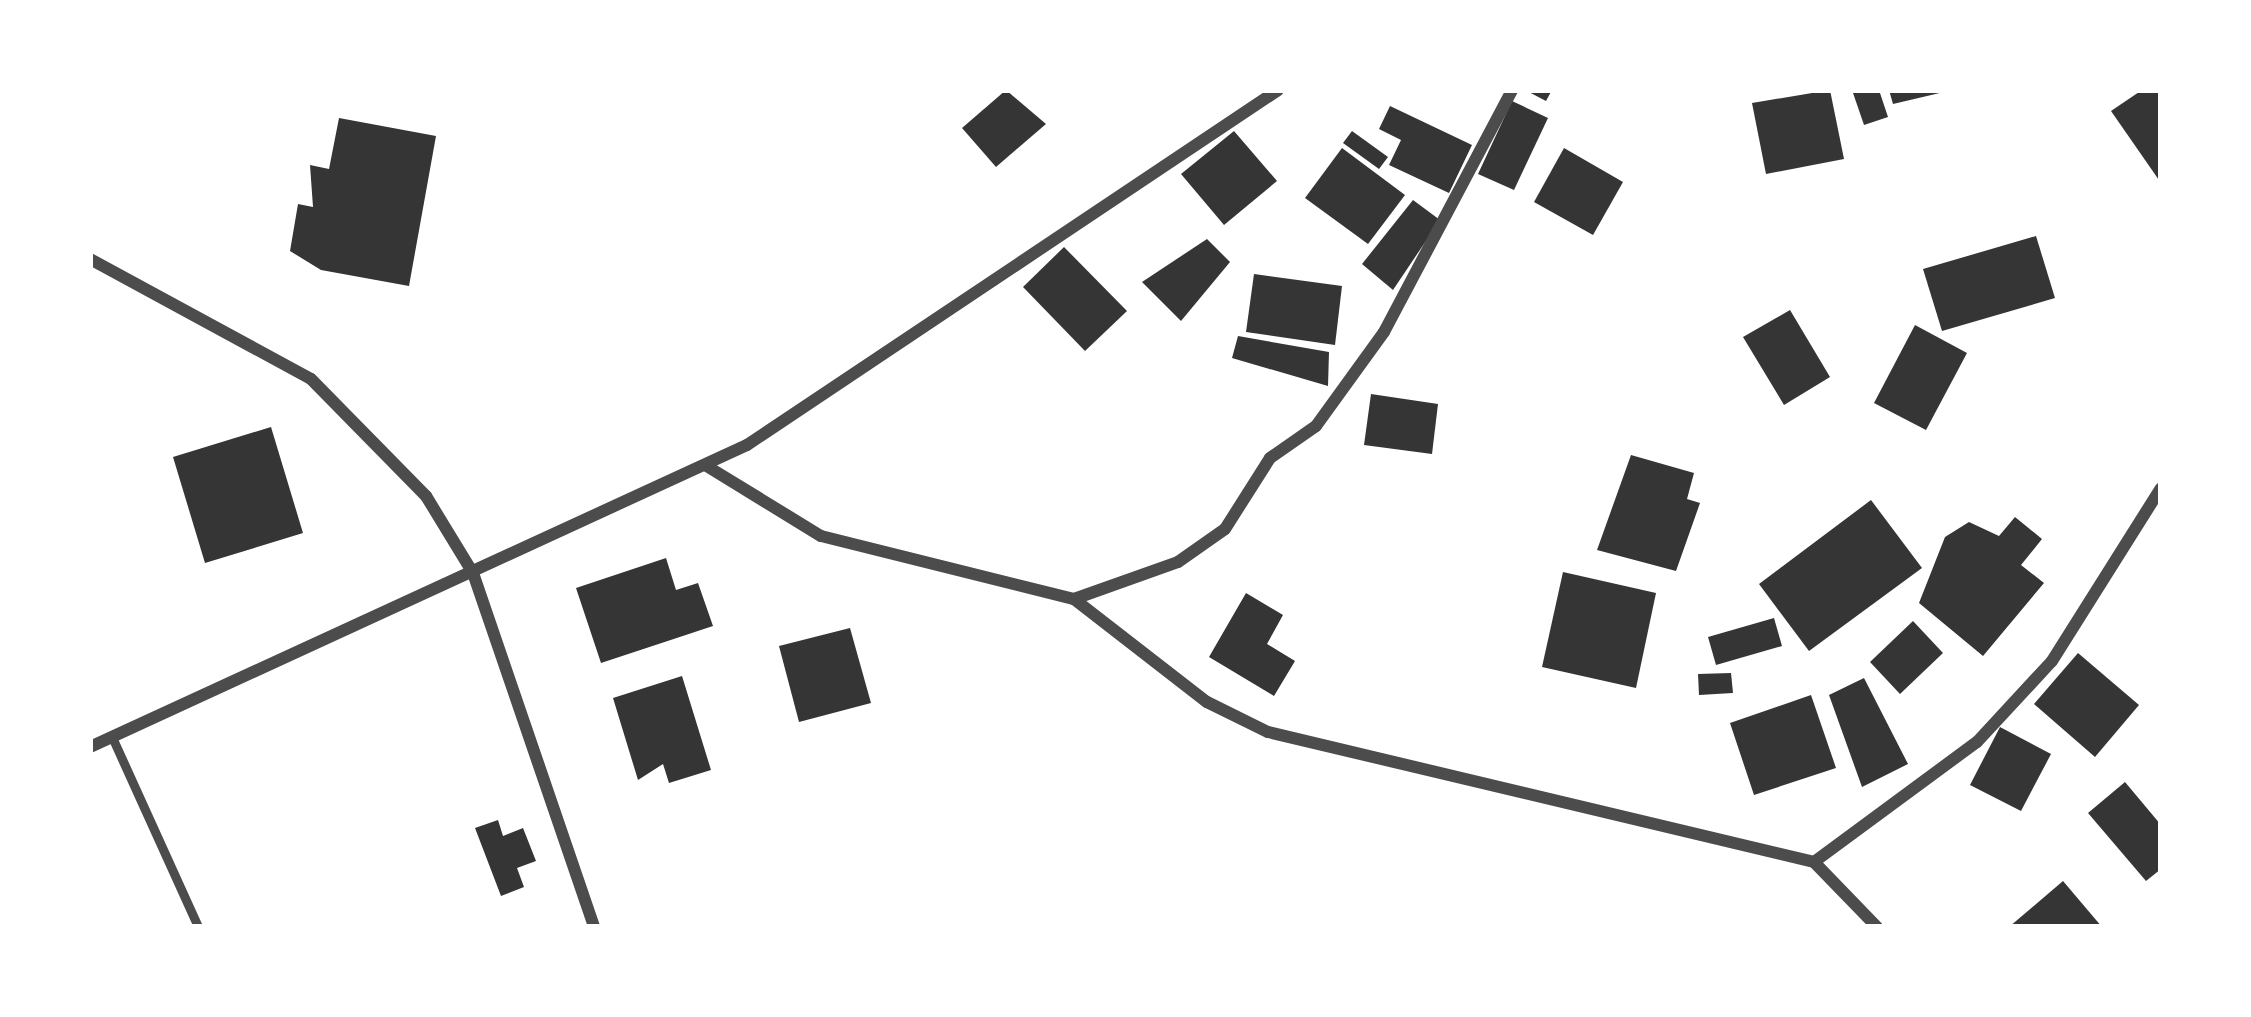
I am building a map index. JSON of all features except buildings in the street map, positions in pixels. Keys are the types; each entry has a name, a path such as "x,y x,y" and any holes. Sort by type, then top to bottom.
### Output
{"street":[{"path":"90,747 705,465 1278,90"},
{"path":"1074,599 1178,562 1225,529 1270,458 1316,426 1384,332 1512,90"},
{"path":"90,259 311,379 426,496 473,573 594,927"},
{"path":"705,465 821,536 1074,599 1207,702 1268,732 1814,862 1877,927"},
{"path":"1814,862 1977,742 2052,662 2161,488"}],"lane":[{"path":"112,737 198,927"}]}
